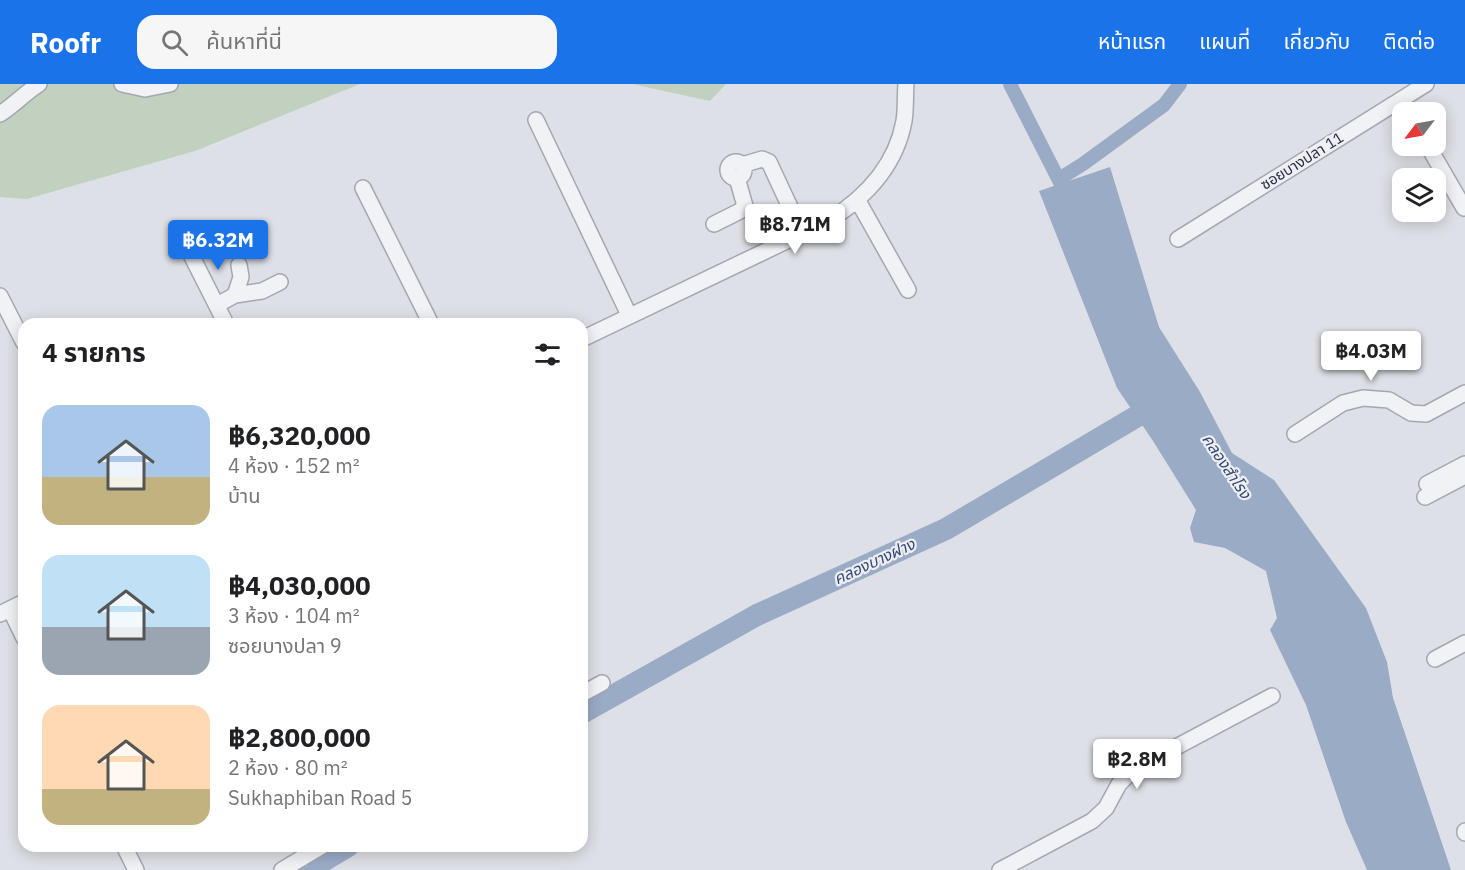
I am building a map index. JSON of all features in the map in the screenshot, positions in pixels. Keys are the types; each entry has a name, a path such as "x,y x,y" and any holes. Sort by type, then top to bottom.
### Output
{"street":[{"path":"0,114 39,84"},
{"path":"122,84 144,89 170,84"},
{"path":"588,336 828,221 858,201 872,186 894,154 903,122 906,84"},
{"name":"ซอยบางปลา 11","path":"1408,102 1426,84"},
{"name":"ซอยบางปลา 11","path":"1178,239 1392,113"},
{"path":"536,120 629,315"},
{"path":"1434,156 1464,207"},
{"path":"714,224 740,211 745,206 739,171 762,159 769,162 802,233"},
{"path":"363,188 428,318"},
{"path":"858,201 908,290"},
{"path":"180,233 223,318"},
{"path":"235,295 241,277 239,265"},
{"path":"217,305 235,295 262,291 280,282"},
{"path":"0,296 18,331"},
{"path":"1295,434 1343,403 1363,398 1389,400 1411,412 1426,414 1465,393"},
{"path":"1465,464 1426,491 1465,476"},
{"path":"11,608 18,624"},
{"path":"1435,659 1465,643"},
{"path":"588,691 602,683"},
{"path":"1000,870 1092,821 1106,808 1119,784 1133,770 1272,696"},
{"path":"127,852 136,870"},
{"path":"282,870 312,852"}],"green space":[{"path":"0,84 360,84 195,151 27,199 0,197"},
{"path":"632,84 726,84 710,101"}],"water":[{"path":"1110,167 1159,327 1200,392 1232,453 1274,480 1366,608 1387,662 1393,698 1451,870 1367,870 1346,822 1306,705 1270,630 1277,618 1266,571 1225,548 1194,542 1190,528 1196,510 1117,388 1039,191"}],"waterway":[{"name":"คลองสำโรง","path":"1010,84 1069,200"},
{"path":"1059,179 1164,105 1180,84"},
{"name":"คลองบางฝาง","path":"588,710 757,615 946,529 1161,402"},
{"name":"คลองบางฝาง","path":"308,870 338,852"}]}
